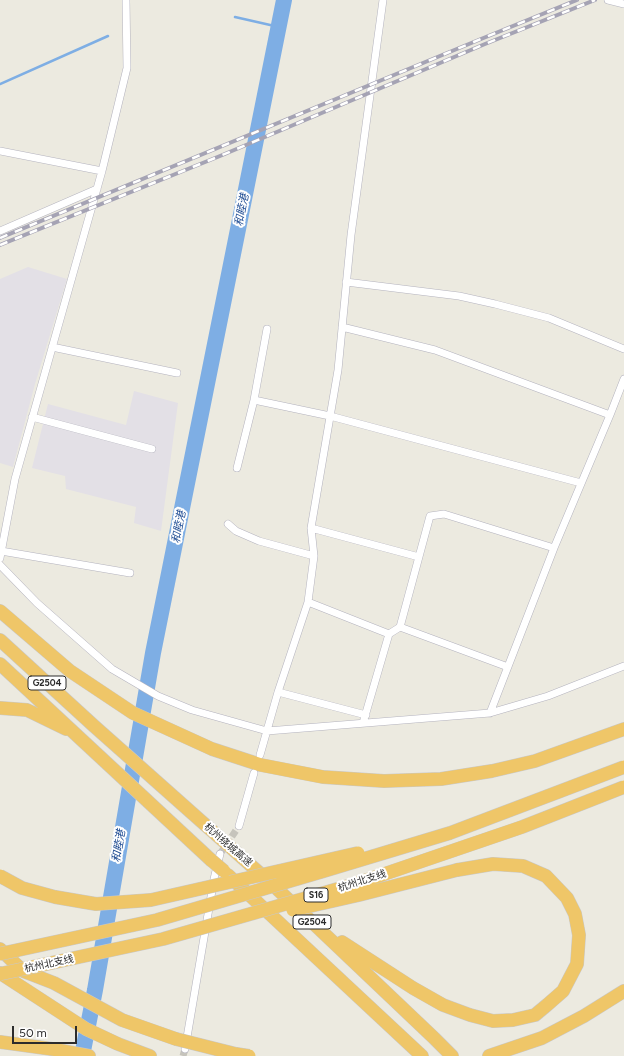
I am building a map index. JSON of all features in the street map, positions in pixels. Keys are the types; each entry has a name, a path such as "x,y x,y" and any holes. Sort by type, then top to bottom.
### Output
{"highway":[{"path":"0,611 70,671 133,712 212,749 261,765 323,777 384,781 441,779 492,771 535,761 624,729"},
{"name":"杭州绕城高速","path":"0,640 94,726 273,885 452,1056"},
{"name":"G2504","path":"0,664 163,815 216,857 224,871 422,1056"},
{"path":"0,708 27,710 79,736"},
{"name":"杭州北支线","path":"0,954 157,920 324,871 450,833 624,767"},
{"name":"杭州北支线","path":"0,974 163,939 355,884 522,827 624,787"},
{"path":"0,876 22,888 55,897 96,904 151,900 450,833"},
{"path":"163,939 359,895 457,870 493,864 524,866 546,876 567,898 576,914 579,935 577,964 563,991 535,1015 513,1020 493,1021 470,1015 443,1005 413,988 315,925"},
{"path":"0,949 23,972 54,983 122,1020 180,1044 249,1056"},
{"path":"0,974 86,1029 118,1044 150,1056"},
{"path":"488,1056 542,1038 584,1016 624,991"},
{"path":"0,1042 89,1056"}],"street":[{"path":"126,0 127,68 102,171 15,479 1,554 130,573"},
{"path":"260,755 278,692 308,602 314,556 311,528 338,370 351,235 383,0"},
{"path":"608,0 624,4"},
{"path":"0,151 102,171"},
{"path":"0,231 97,189"},
{"path":"346,282 459,296 549,318 624,349"},
{"path":"342,326 435,350 610,415"},
{"path":"237,468 254,400 267,329"},
{"path":"52,347 176,373"},
{"path":"490,713 554,548 624,379"},
{"path":"254,400 330,416 581,483"},
{"path":"32,417 152,449"},
{"path":"363,723 389,634 400,626 430,516 444,514 554,548"},
{"path":"228,524 236,531 259,541 314,556"},
{"path":"311,528 419,557"},
{"path":"0,565 36,603 112,669 158,696 192,710 267,731 490,713 548,696 624,666"},
{"path":"308,602 389,634"},
{"path":"400,626 508,666"},
{"path":"278,692 366,715"},
{"path":"238,826 254,773"},
{"path":"180,1044 214,879 216,857"}],"shaded area":[{"path":"28,267 67,279 35,384 13,467 0,463 0,279"},
{"path":"134,391 178,403 161,531 134,523 136,507 66,489 65,476 32,468 48,404 126,425"}],"waterway":[{"name":"和睦港","path":"82,1056 95,990 153,653 284,0"},
{"path":"235,17 279,27"},
{"path":"0,84 108,36"}],"tunnel":[{"path":"220,854 239,826"},
{"path":"183,1056 185,1049"}],"railway":[{"path":"0,238 577,0"},
{"path":"0,245 220,156 485,44 595,0"}]}
